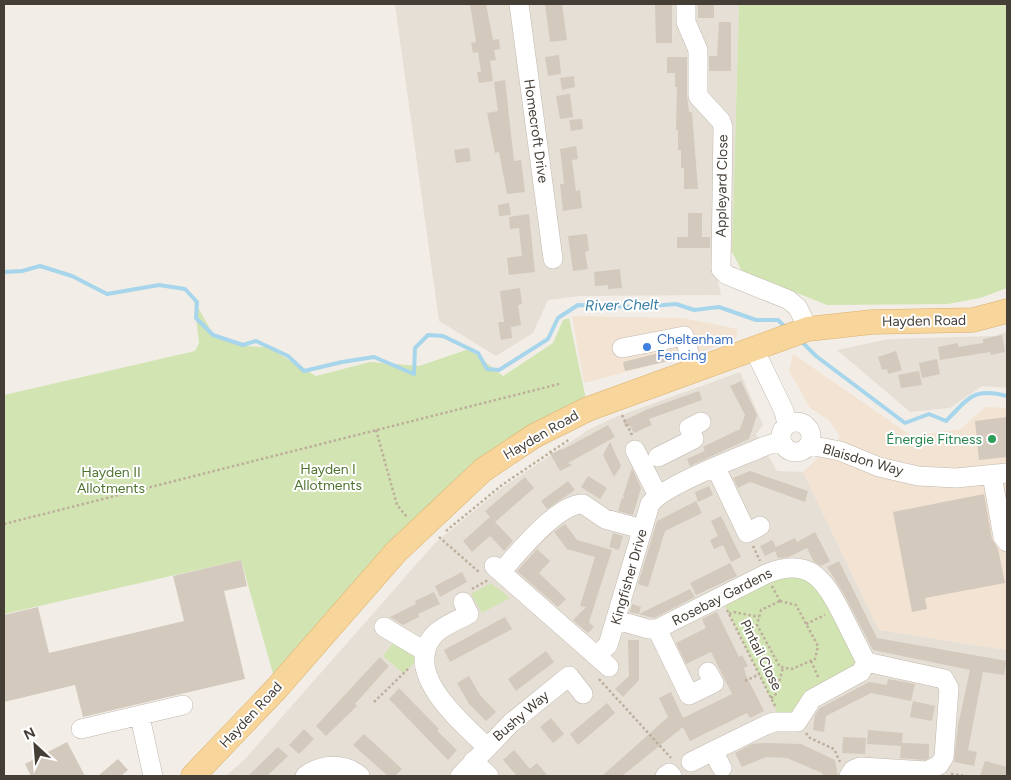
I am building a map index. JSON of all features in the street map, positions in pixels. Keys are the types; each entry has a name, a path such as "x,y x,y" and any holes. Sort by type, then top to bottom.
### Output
{"main road":[{"name":"Hayden Road","path":"193,776 277,688 377,572 430,537 483,470 534,436 588,409 798,332 872,322 973,320 1007,311"}],"street":[{"name":"Homecroft Drive","path":"519,4 553,259"},
{"name":"Appleyard Close","path":"686,4 686,22 698,50 698,96 719,118 723,128 721,269 727,275 795,304 798,332"},
{"path":"622,348 684,336 694,369"},
{"path":"701,422 689,428 694,439 646,458 658,496 784,433 784,410 753,347"},
{"name":"Blaisdon Way","path":"784,433 794,422 807,426 811,437 809,445 840,451 879,467 918,476 956,478 1000,474"},
{"path":"716,468 754,530"},
{"path":"1000,474 1002,537 1007,542"},
{"name":"Kingfisher Drive","path":"600,666 617,620 650,504 658,496"},
{"path":"600,666 495,574 552,520 572,505 583,504 605,519 642,529"},
{"name":"Rosebay Gardens","path":"617,620 648,629 657,629 725,605 766,574 789,567 811,572 824,582 866,662"},
{"path":"463,602 469,614 436,632 426,652 425,670 432,687 457,717 487,747"},
{"path":"384,627 426,652"},
{"path":"657,629 689,695 714,683 708,672"},
{"path":"676,770 766,725 790,722 812,699 860,672 866,662 944,679 949,688 944,757 939,765 927,771 863,767 851,773"},
{"name":"Bushy Way","path":"460,776 511,723 569,676 583,694"},
{"path":"81,729 140,717 183,705"},
{"path":"140,717 153,776"},
{"path":"713,751 722,768"},
{"path":"474,761 489,776"},
{"path":"305,776 318,769 335,766 349,769 360,776"}],"path":[{"path":"4,524 559,384"},
{"path":"630,411 621,414 646,458"},
{"path":"376,430 397,505 430,537 495,574"},
{"path":"430,537 572,438"},
{"path":"754,530 766,574"},
{"path":"780,601 796,605 806,624 818,646 815,659 792,669 780,667 757,625 761,610 780,601"},
{"path":"725,605 734,612 759,618"},
{"name":"Pintail Close","path":"725,605 771,698 790,722 810,738 834,749 841,764 851,773"},
{"path":"806,624 839,608"},
{"path":"374,702 426,652"},
{"path":"810,661 825,692"},
{"path":"600,666 676,770"},
{"path":"771,698 775,696 783,668"},
{"path":"744,681 760,674"}],"shaded area":[{"path":"396,4 739,4 732,252 713,260 721,295 581,296 548,300 533,333 496,356 439,321"},
{"name":"Cheltenham Fencing","path":"572,316 683,318 738,329 735,340 698,353 584,383"},
{"path":"1007,332 1007,388 982,386 950,408 910,412 837,350 888,339 994,336"},
{"path":"793,354 912,436 961,429 985,407 1007,408 1007,650 879,630 803,472 840,437 829,420 810,408 789,371"},
{"path":"740,372 763,425 756,434 777,471 803,472 879,630 1007,650 1007,776 226,776 245,759 435,543 503,487 588,430 613,418"}],"green space":[{"path":"739,4 1007,4 1007,288 980,298 948,304 827,305 742,271 732,252"},
{"path":"194,300 213,334 244,346 267,347 316,376 370,362 419,366 469,349 503,376 553,343 563,320 569,318 588,409 508,453 277,688 241,560 4,614 4,395 195,351 199,343"},
{"path":"804,569 866,662 782,722 721,597"},
{"path":"491,583 510,598 482,613 471,594"},
{"path":"398,637 426,652 403,673 383,656"}],"building":[{"path":"470,4 486,4 493,40 499,39 500,49 494,50 496,60 490,61 493,81 479,83 477,72 481,72 478,52 473,53 471,43 476,42"},
{"path":"545,4 562,4 567,40 550,42"},
{"path":"655,4 672,4 672,43 656,43"},
{"path":"698,4 714,4 714,18 698,18"},
{"path":"719,22 731,22 731,71 709,71 709,56 717,56"},
{"path":"559,55 561,74 548,76 545,57"},
{"path":"667,57 687,57 687,96 689,112 692,112 698,189 684,189 684,168 681,168 681,150 678,150 678,130 676,130 677,87 675,87 675,73 667,73"},
{"path":"574,76 575,87 562,90 560,78"},
{"path":"505,80 514,161 521,160 525,192 507,194 499,152 495,153 487,113 498,111 494,82"},
{"path":"570,94 573,117 560,119 556,96"},
{"path":"582,119 583,129 571,131 569,120"},
{"path":"576,146 578,159 572,160 576,191 580,190 582,208 563,211 560,184 564,184 560,149"},
{"path":"469,148 471,161 456,163 454,150"},
{"path":"509,203 511,215 499,216 498,205"},
{"path":"688,213 702,213 702,237 710,237 710,248 677,248 677,237 688,237"},
{"path":"529,214 535,272 509,275 507,258 522,256 519,228 510,229 509,217"},
{"path":"587,234 589,251 585,252 588,269 573,271 568,236"},
{"path":"620,269 622,288 608,289 608,285 595,286 594,272"},
{"path":"520,288 522,304 518,305 521,325 511,327 512,338 501,340 498,322 504,322 500,291"},
{"path":"1002,335 1005,352 991,355 990,352 940,360 938,347 958,343 958,347 983,343 983,339"},
{"path":"671,350 673,360 625,371 623,362"},
{"path":"896,351 902,370 888,374 887,369 882,370 878,357"},
{"path":"937,359 940,374 922,378 919,363"},
{"path":"919,371 922,385 901,388 898,375"},
{"path":"741,381 757,415 749,439 690,466 687,459 705,451 703,447 740,429 745,415 730,386"},
{"path":"699,391 702,400 649,419 652,425 634,433 630,426 625,427 623,421 648,409"},
{"name":"Énergie Fitness","path":"1007,417 1007,457 979,460 975,421"},
{"path":"608,425 615,437 568,463 572,465 560,471 548,450 553,453 562,450"},
{"path":"610,442 621,466 614,477 603,455"},
{"path":"632,468 641,488 633,515 618,511 622,498 625,499 623,496"},
{"path":"750,471 808,491 805,502 750,482 738,488 733,478"},
{"path":"588,476 607,488 600,499 581,487"},
{"path":"525,477 534,488 495,522 513,541 504,551 490,536 472,552 463,541 490,517 485,511"},
{"path":"568,481 575,490 547,509 541,501"},
{"path":"709,486 713,495 698,502 695,492"},
{"path":"984,494 992,539 998,549 1005,583 925,598 927,609 912,612 893,512"},
{"path":"696,501 702,513 665,531 648,587 638,584 657,521"},
{"path":"721,516 741,557 731,562 723,545 714,549 710,540 718,536 711,521"},
{"path":"565,524 577,540 612,550 589,622 594,627 588,633 573,620 586,607 580,606 595,557 567,549 554,532"},
{"path":"815,532 830,561 821,566 814,562 807,548 789,557 778,558 775,551 765,556 760,546 772,540 776,547 795,538 797,542"},
{"path":"613,533 623,536 619,550 609,547"},
{"path":"537,549 550,561 539,573 566,599 558,607 517,571"},
{"path":"241,560 247,586 224,591 245,679 83,717 75,685 4,702 4,615 38,607 49,653 184,621 173,576"},
{"path":"839,561 877,638 1007,661 1004,675 983,672 968,750 977,752 974,766 954,762 958,725 970,670 873,650 845,596 827,567"},
{"path":"730,563 737,576 696,595 690,583"},
{"path":"462,572 467,582 440,597 435,586"},
{"path":"690,589 695,597 654,618 630,612 632,604 641,607 639,614"},
{"path":"434,592 440,604 418,614 419,617 403,625 390,617 416,604 415,601"},
{"path":"717,612 739,657 742,655 748,666 744,668 746,675 764,711 750,718 747,713 690,741 683,727 622,776 602,776 668,717 659,698 671,692 683,718 732,694 711,652 686,664 676,643 706,628 702,619"},
{"path":"505,617 512,629 450,662 444,650"},
{"path":"628,640 639,640 639,680 623,697 615,689 629,676"},
{"path":"546,651 554,662 516,691 508,679"},
{"path":"380,657 389,666 355,704 357,706 326,736 316,726"},
{"path":"469,676 480,695 496,712 486,721 469,704 457,683"},
{"path":"888,679 915,684 911,701 871,693 826,716 824,732 813,730 815,715 820,708 869,682 887,685"},
{"path":"399,688 439,729 437,731 457,750 448,760 389,699"},
{"path":"913,701 935,706 932,721 910,717"},
{"path":"607,703 615,713 578,745 570,734"},
{"path":"551,718 564,734 553,743 540,727"},
{"path":"304,729 314,739 299,754 289,745"},
{"path":"868,730 903,733 902,743 929,744 929,758 925,760 900,758 901,746 867,744"},
{"path":"364,734 402,769 395,776 388,776 353,745"},
{"path":"843,737 866,738 865,754 842,753"},
{"path":"67,742 85,776 31,776 25,764"},
{"path":"752,744 801,744 835,760 838,776 823,776 822,773 787,758 766,757 742,767 735,753"},
{"path":"278,747 288,756 267,776 248,776"},
{"path":"514,750 530,769 537,763 548,776 517,776 503,760"},
{"path":"118,759 128,770 121,776 98,776"},
{"path":"985,761 1007,767 1007,776 980,776"}],"waterway":[{"name":"River Chelt","path":"4,272 22,271 40,266 72,276 107,294 159,285 185,289 197,302 196,318 213,335 243,345 256,341 288,356 304,371 374,357 414,374 415,348 428,335 443,336 478,353 487,369 499,370 548,339 558,318 578,305 639,307 676,304 694,310 719,307 756,320 778,320 786,328"},
{"name":"River Chelt","path":"801,341 816,356 905,423 929,414 946,421 966,401 979,394 1007,396"}],"place":[{"name":"Cheltenham Fencing","path":"647,347"},
{"name":"Énergie Fitness","path":"992,439"}],"park label":[{"name":"Hayden I Allotments","path":"328,478"},
{"name":"Hayden II Allotments","path":"111,480"}]}
